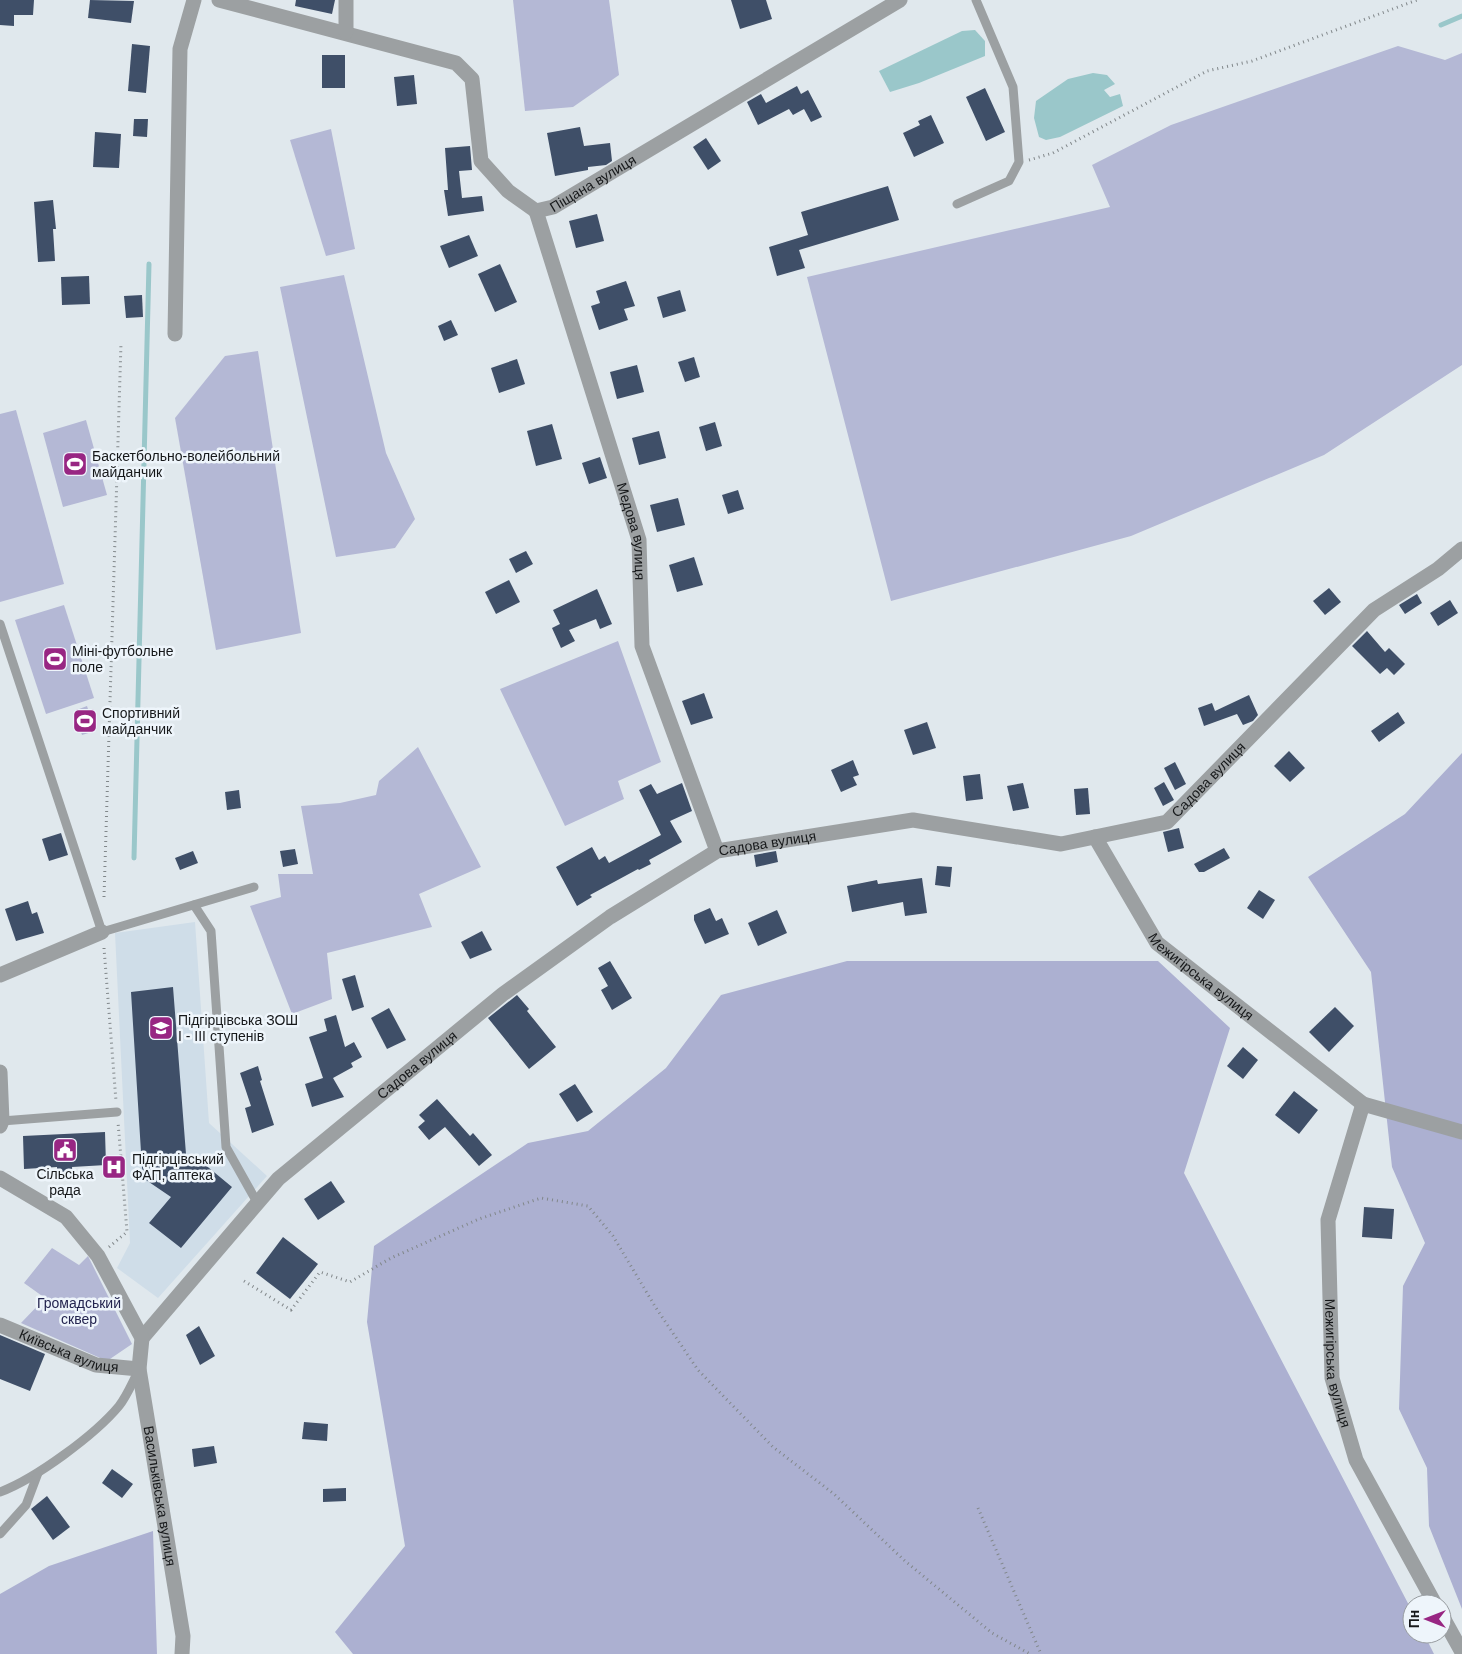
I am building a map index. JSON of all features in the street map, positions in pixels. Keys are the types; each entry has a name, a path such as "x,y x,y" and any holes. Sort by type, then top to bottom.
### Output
{"street":[{"path":"175,334 180,49 194,0"},
{"name":"Піщана вулиця","path":"218,0 346,32 456,63 472,79 481,162 508,190 536,211 553,207 900,0"},
{"path":"346,0 346,32"},
{"name":"Медова вулиця","path":"536,211 639,540 642,646 717,851"},
{"name":"Садова вулиця","path":"142,1338 278,1179 503,994 610,917 717,851 913,820 1061,844 1167,822 1374,610 1438,569 1462,549"},
{"name":"Межигірська вулиця","path":"1095,837 1157,943 1363,1104 1462,1132"},
{"path":"0,975 102,932"},
{"path":"0,1072 1,1124"},
{"name":"Межигірська вулиця","path":"1363,1104 1328,1220 1332,1378 1356,1460 1430,1594"},
{"path":"0,1178 66,1217 98,1256 142,1338"},
{"name":"Київська вулиця","path":"0,1325 96,1365 140,1369"},
{"name":"Васильківська вулиця","path":"142,1338 140,1369 180,1618 182,1654"},
{"path":"1452,1634 1462,1652"}],"lane":[{"path":"956,204 1009,181 1019,162 1013,87 976,0"},
{"path":"0,624 102,932 254,887"},
{"path":"194,905 212,931 226,1147 258,1204"},
{"path":"1,1124 117,1112"},
{"path":"0,1492 38,1473 108,1417 120,1404 140,1369"},
{"path":"0,1534 26,1505 38,1473"}],"path":[{"path":"1019,162 1053,153 1207,71 1252,61 1416,0"},
{"path":"103,902 121,343"},
{"path":"98,1256 127,1232 102,932"},
{"path":"244,1280 291,1310 320,1272 350,1282 391,1258 478,1219 541,1198 588,1206 613,1236 656,1308 698,1370 773,1446 834,1494 905,1562 992,1633 1030,1654"},
{"path":"978,1508 1041,1654"}],"shaded area":[{"path":"975,30 985,41 985,56 919,83 890,92 879,71 962,31"},
{"path":"1093,73 1107,75 1115,84 1104,90 1110,97 1120,94 1123,106 1060,137 1046,140 1039,137 1034,118 1036,101 1068,79"},
{"path":"1462,753 1462,1609 1429,1526 1427,1468 1399,1409 1403,1286 1425,1243 1392,1167 1371,972 1308,877 1405,814"},
{"name":"Підгірцівська ЗОШ І - ІІІ ступенів","path":"195,922 209,1123 267,1176 158,1298 117,1268 130,1243 115,933"},
{"path":"847,961 1158,961 1230,1028 1184,1173 1403,1594 1402,1644 1429,1644 1434,1654 353,1654 335,1632 405,1546 367,1322 374,1246 528,1143 588,1131 666,1068 721,995"},
{"path":"153,1531 157,1654 0,1654 0,1594 49,1566"}],"green space":[{"path":"513,0 609,0 619,75 573,107 525,111"},
{"path":"1398,46 1445,60 1462,53 1462,365 1324,455 1131,536 891,601 807,277 1110,207 1092,165 1171,125"},
{"path":"331,129 355,249 326,256 290,140"},
{"path":"344,275 386,453 415,519 395,548 336,557 280,287"},
{"path":"258,351 301,633 216,650 175,418 225,356"},
{"path":"16,410 64,584 0,602 0,414"},
{"name":"Баскетбольно-волейбольний майданчик","path":"86,420 107,495 63,507 43,433"},
{"name":"Міні-футбольне поле","path":"64,605 94,698 46,714 15,620"},
{"path":"618,641 661,762 618,781 624,799 565,826 500,689"},
{"name":"Спортивний майданчик","path":"87,706 95,731 82,735 74,711"},
{"path":"418,747 481,867 419,894 432,927 327,953 332,999 292,1014 250,906 281,897 278,874 313,874 301,806 340,803 376,795 379,781"},
{"name":"Громадський сквер","path":"52,1248 79,1265 88,1256 132,1344 107,1361 21,1323 45,1298 24,1283"}],"building":[{"path":"0,0 34,0 33,15 14,15 14,26 0,25"},
{"path":"90,0 134,1 131,23 88,18"},
{"path":"296,0 335,0 332,14 295,6"},
{"path":"731,0 766,0 772,19 740,29"},
{"path":"132,44 150,46 146,93 128,91"},
{"path":"322,55 345,55 345,88 322,88"},
{"path":"414,75 417,104 397,106 394,77"},
{"path":"797,86 801,94 808,90 822,117 811,122 804,109 793,115 789,109 758,125 747,102 761,94 766,103"},
{"path":"985,88 1005,132 986,141 966,97"},
{"path":"931,115 944,143 914,157 903,133 920,125 918,121"},
{"path":"134,119 148,119 147,137 133,136"},
{"path":"580,127 584,146 610,143 612,161 606,165 588,167 588,170 555,176 547,133"},
{"path":"95,132 121,134 119,168 93,167"},
{"path":"706,138 721,161 708,170 693,147"},
{"path":"470,146 472,170 459,171 462,198 482,196 484,211 448,216 444,190 448,190 445,148"},
{"path":"888,186 899,220 799,250 805,268 777,276 769,247 808,235 801,212"},
{"path":"53,200 56,229 53,229 55,261 38,262 34,202"},
{"path":"597,214 604,241 576,248 569,221"},
{"path":"469,235 478,256 449,268 440,246"},
{"path":"500,264 517,302 495,312 478,274"},
{"path":"89,276 90,304 62,305 61,277"},
{"path":"626,281 635,306 624,309 628,320 599,330 591,306 600,303 596,291"},
{"path":"680,290 686,311 663,318 657,297"},
{"path":"142,295 143,317 126,318 124,296"},
{"path":"451,320 458,335 444,341 438,326"},
{"path":"694,357 700,377 685,382 678,362"},
{"path":"517,359 525,384 499,393 491,368"},
{"path":"637,365 644,392 617,399 610,372"},
{"path":"715,422 722,446 706,451 699,427"},
{"path":"552,424 562,459 536,466 527,431"},
{"path":"659,431 666,458 639,465 632,438"},
{"path":"600,457 607,478 589,484 582,463"},
{"path":"738,490 744,509 728,514 722,495"},
{"path":"678,498 685,525 657,532 650,505"},
{"path":"526,551 533,564 516,573 509,559"},
{"path":"694,557 703,585 677,592 669,565"},
{"path":"509,580 520,602 496,614 485,592"},
{"path":"1329,588 1341,602 1325,615 1313,601"},
{"path":"597,589 612,624 600,629 596,619 569,630 575,641 561,648 552,628 560,624 553,610"},
{"path":"1417,594 1422,603 1405,614 1399,605"},
{"path":"1450,600 1458,613 1438,626 1430,613"},
{"path":"1367,631 1385,652 1389,648 1405,664 1394,675 1387,668 1380,674 1352,646"},
{"path":"704,693 713,718 691,725 682,701"},
{"path":"1249,695 1258,715 1253,721 1243,725 1237,714 1204,726 1198,708 1212,703 1215,711"},
{"path":"1398,712 1405,723 1379,742 1371,731"},
{"path":"927,722 936,748 913,755 904,730"},
{"path":"1289,751 1305,768 1290,782 1274,766"},
{"path":"853,760 859,775 853,777 857,785 841,792 831,770"},
{"path":"1175,762 1186,784 1175,790 1164,768"},
{"path":"980,774 983,799 966,801 963,776"},
{"path":"1164,782 1174,800 1163,806 1154,788"},
{"path":"682,783 692,811 670,821 682,842 649,860 651,864 590,895 592,897 577,906 556,867 592,847 599,860 605,856 609,863 661,835 639,790 651,784 657,794"},
{"path":"1023,783 1029,808 1013,811 1007,786"},
{"path":"1088,788 1090,814 1076,815 1074,789"},
{"path":"239,790 241,808 227,810 225,792"},
{"path":"1179,828 1184,848 1168,852 1163,832"},
{"path":"61,833 68,855 49,861 42,839"},
{"path":"1224,848 1230,858 1204,872 1199,872 1194,864"},
{"path":"295,849 298,864 283,867 280,851"},
{"path":"193,851 198,863 180,870 175,858"},
{"path":"776,851 778,862 756,867 754,855"},
{"path":"937,866 952,867 950,887 935,885"},
{"path":"922,878 927,913 905,916 903,902 852,912 847,886 877,880 878,884"},
{"path":"1259,890 1275,900 1263,919 1247,908"},
{"path":"28,901 32,914 37,912 44,933 16,941 5,909"},
{"path":"710,908 716,921 722,918 729,934 705,944 694,920 694,915"},
{"path":"777,910 787,933 758,946 748,923"},
{"path":"482,931 492,950 470,959 461,942"},
{"path":"610,961 632,998 612,1010 601,990 608,986 598,968"},
{"path":"355,975 364,1007 352,1011 342,979"},
{"path":"173,987 186,1154 198,1167 203,1163 232,1187 181,1248 149,1223 171,1197 146,1180 142,1168 131,992"},
{"path":"517,995 529,1009 527,1011 556,1047 529,1069 488,1018"},
{"path":"1335,1007 1354,1026 1329,1052 1309,1032"},
{"path":"389,1008 406,1040 387,1049 371,1018"},
{"path":"336,1015 345,1047 354,1042 362,1057 351,1063 353,1067 333,1078 344,1097 312,1107 305,1084 323,1078 309,1037 327,1031 324,1019"},
{"path":"1243,1047 1258,1060 1243,1079 1227,1066"},
{"path":"258,1066 262,1080 260,1081 274,1125 252,1133 245,1108 251,1106 240,1073"},
{"path":"575,1084 593,1112 577,1122 559,1094"},
{"path":"1294,1091 1318,1110 1299,1134 1275,1115"},
{"path":"437,1099 470,1136 473,1133 492,1155 479,1166 445,1127 429,1140 418,1127 425,1121 419,1115"},
{"name":"Сільська рада","path":"105,1132 106,1165 72,1167 73,1177 57,1178 57,1167 24,1169 23,1136"},
{"path":"331,1181 345,1202 318,1220 304,1199"},
{"path":"1364,1207 1394,1209 1392,1239 1362,1237"},
{"path":"283,1237 318,1264 290,1299 256,1273"},
{"path":"199,1326 215,1356 200,1365 186,1335"},
{"path":"0,1335 45,1354 30,1391 0,1379"},
{"path":"304,1422 328,1424 327,1441 302,1439"},
{"path":"214,1446 217,1463 194,1467 192,1449"},
{"path":"112,1469 133,1484 122,1498 102,1483"},
{"path":"346,1488 346,1501 323,1502 323,1489"},
{"path":"47,1496 70,1527 53,1540 31,1509"}],"waterway":[{"path":"1441,25 1462,16"},
{"path":"134,858 149,264"}],"place":[{"name":"Баскетбольно-волейбольний майданчик","path":"75,464"},
{"name":"Міні-футбольне поле","path":"55,659"},
{"name":"Спортивний майданчик","path":"85,721"},
{"name":"Підгірцівська ЗОШ І - ІІІ ступенів","path":"161,1028"},
{"name":"Сільська рада","path":"65,1150"},
{"name":"Підгірцівський ФАП, аптека","path":"114,1167"}]}
